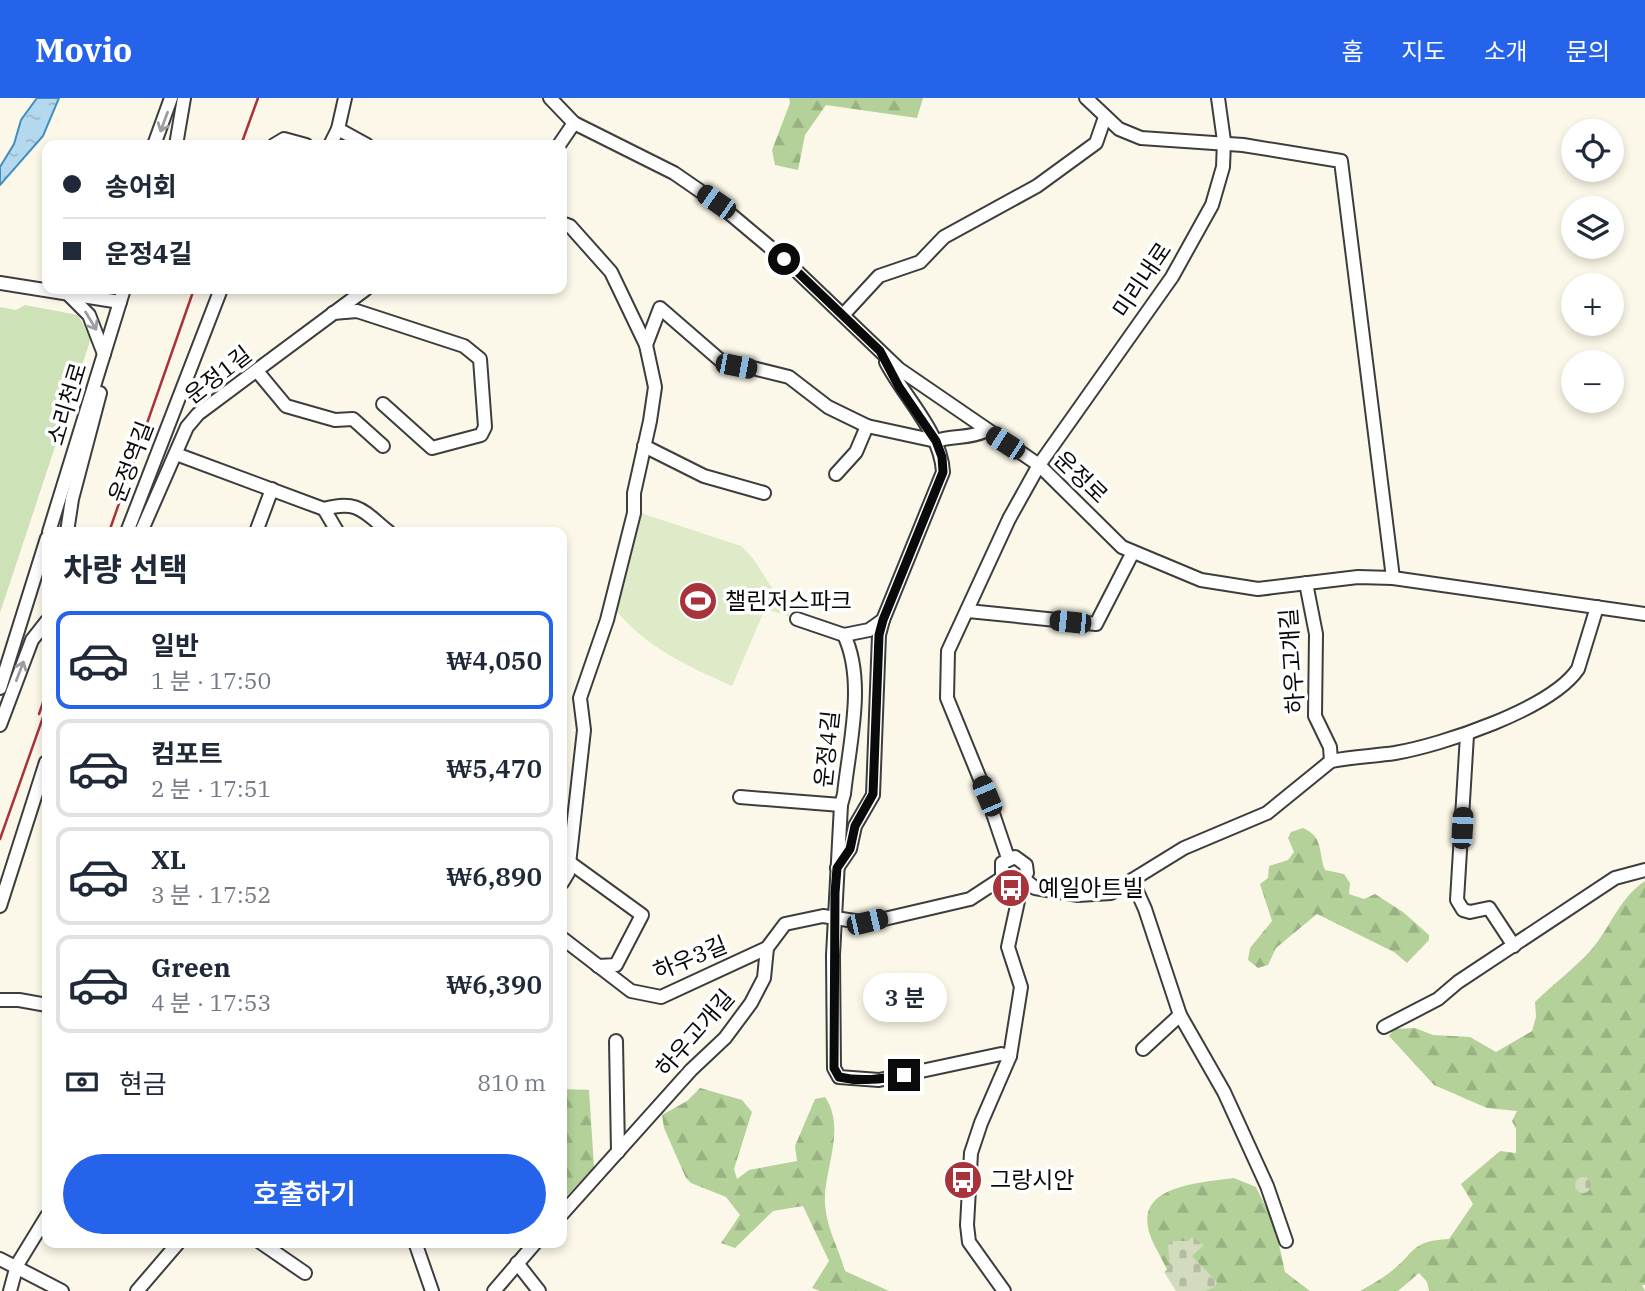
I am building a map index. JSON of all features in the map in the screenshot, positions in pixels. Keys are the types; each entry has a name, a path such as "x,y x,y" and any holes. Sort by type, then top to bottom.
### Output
{"street":[{"path":"156,140 171,98"},
{"path":"177,140 184,98"},
{"path":"332,140 338,129 345,98"},
{"name":"운정로","path":"550,98 574,123 674,173 716,202 784,259 899,369 1039,465 1122,547 1201,580 1258,589 1358,577 1393,578 1645,614"},
{"path":"1086,98 1119,129 1142,138 1224,144 1341,162 1393,578"},
{"name":"미리내로","path":"1008,858 987,796 947,698 948,651 1009,519 1039,465 1172,277 1212,205 1223,167 1224,144 1218,98"},
{"path":"843,315 879,276 920,262 944,237 1037,186 1096,143 1105,117"},
{"path":"562,140 574,123"},
{"path":"338,129 358,140"},
{"path":"567,225 611,272 646,345 655,387 634,493 634,513 607,620 580,698 583,751 567,868"},
{"path":"0,283 42,290"},
{"path":"68,294 122,295"},
{"path":"68,294 89,315 104,354"},
{"name":"운정역길","path":"129,527 219,294"},
{"name":"운정1길","path":"143,527 187,427 198,414 359,294"},
{"name":"소리천로","path":"51,527 122,295"},
{"path":"646,345 660,308 720,360 789,377 828,407 867,426 936,441 947,437 974,436 985,430"},
{"path":"333,313 357,311 464,346 480,359 485,427 481,435 432,448 383,404"},
{"path":"68,527 72,499 100,393 113,324"},
{"name":"운정4길","path":"837,868 850,849 855,826 873,794 879,635 883,620 943,472 942,457 936,441 899,387 880,351"},
{"path":"257,371 286,406 335,420 353,419 383,446"},
{"path":"836,474 856,452 867,426"},
{"path":"644,446 704,476 764,493"},
{"path":"176,454 324,509 342,504 356,505 383,527"},
{"path":"258,527 272,489"},
{"path":"324,509 335,527"},
{"path":"968,611 1096,624 1133,552"},
{"path":"0,688 42,554"},
{"name":"하우고개길","path":"1306,583 1315,634 1315,716 1330,747 1331,761"},
{"path":"767,948 785,924 824,916 867,922 970,899 1002,878 1020,881 1035,888 1078,895 1111,894 1184,848 1267,813 1331,761 1397,752 1467,735 1484,725 1526,709 1572,677 1597,607"},
{"path":"797,619 844,635 869,630 883,620"},
{"path":"0,726 32,640 42,627"},
{"name":"운정4길","path":"844,635 853,654 854,691 841,805 834,918 834,1068 839,1077 879,1080 1001,1054 1010,1056"},
{"path":"1467,735 1457,900 1463,910 1470,912 1489,908 1514,946"},
{"path":"1,903 42,777"},
{"path":"740,797 841,805"},
{"path":"1002,878 1002,863 1008,858 1015,857 1026,865 1020,881 1008,947 1021,987 1010,1056 971,1153 967,1225 969,1242 1004,1291"},
{"path":"569,862 642,915 616,965 598,966"},
{"path":"1384,1027 1438,999 1615,878 1645,870"},
{"path":"1132,880 1145,909 1180,1015 1224,1092 1267,1186 1286,1241"},
{"name":"하우3길","path":"567,943 631,991 661,998 767,948"},
{"name":"하우고개길","path":"567,1208 691,1070 725,1038 751,1003 764,978 767,948"},
{"path":"0,1000 42,1004"},
{"path":"1143,1049 1180,1015"},
{"path":"616,1041 618,1152"},
{"path":"10,1291 17,1265 42,1224"},
{"path":"137,1291 174,1248"},
{"path":"269,1248 305,1273"},
{"path":"417,1248 432,1291"},
{"path":"494,1291 531,1248"},
{"path":"0,1259 17,1265 62,1291"},
{"path":"517,1263 539,1291"}],"green space":[{"path":"789,98 923,98 917,118 826,105 805,135 798,170 775,165 772,150 790,103"},
{"path":"25,305 78,315 91,338 0,613 0,307 16,310"},
{"name":"챌린저스파크","path":"638,512 741,546 752,557 791,617 765,609 732,686 685,664 655,646 616,610 616,594"},
{"path":"1303,828 1317,840 1325,870 1344,874 1350,883 1349,894 1364,899 1375,894 1403,912 1429,935 1429,940 1407,963 1394,952 1317,914 1276,948 1268,965 1258,968 1248,960 1250,948 1272,921 1260,884 1268,878 1269,866 1288,860 1294,852 1288,838 1291,832"},
{"path":"1645,881 1645,1285 1642,1285 1645,1291 1429,1291 1427,1282 1419,1273 1398,1291 1360,1291 1389,1273 1420,1245 1449,1239 1473,1204 1461,1184 1500,1151 1516,1153 1516,1129 1512,1121 1517,1111 1487,1108 1434,1085 1389,1036 1394,1029 1415,1028 1433,1035 1470,1037 1496,1052 1532,1031 1536,1017 1535,1002 1591,950 1628,896"},
{"path":"700,1088 742,1100 752,1112 734,1169 737,1179 749,1170 797,1161 795,1146 815,1099 825,1097 834,1122 833,1150 825,1191 830,1230 845,1271 889,1291 820,1291 812,1288 829,1261 803,1206 773,1211 735,1248 721,1243 740,1215 726,1197 691,1183 686,1178 664,1128 662,1115 687,1101"},
{"path":"567,1089 589,1090 594,1167 567,1196"},
{"path":"1583,1177 1589,1179 1589,1191 1583,1193 1577,1191 1575,1185 1577,1179"},
{"path":"1234,1178 1256,1187 1275,1226 1285,1272 1310,1291 1186,1291 1170,1274 1149,1231 1148,1214 1154,1202 1165,1193 1180,1187"},
{"path":"1192,1237 1204,1245 1192,1256 1217,1282 1215,1287 1205,1291 1176,1291 1164,1272 1170,1267 1168,1246 1171,1241 1188,1241"}],"water":[{"path":"37,98 59,98 43,136 0,185 0,167 14,144 21,120"}],"railway":[{"path":"243,140 258,98"},
{"path":"111,527 192,294"},
{"path":"39,714 42,705"},
{"path":"0,839 42,720"}],"place":[{"name":"챌린저스파크","path":"698,601"},
{"name":"예일아트빌","path":"1011,888"},
{"name":"그랑시안","path":"963,1180"}],"route":[{"path":"784,259 880,351 899,387 936,441 942,457 943,472 935,495 879,635 873,794 855,826 850,849 837,868 835,893 834,1068 839,1077 851,1080 879,1080 904,1075"}]}
